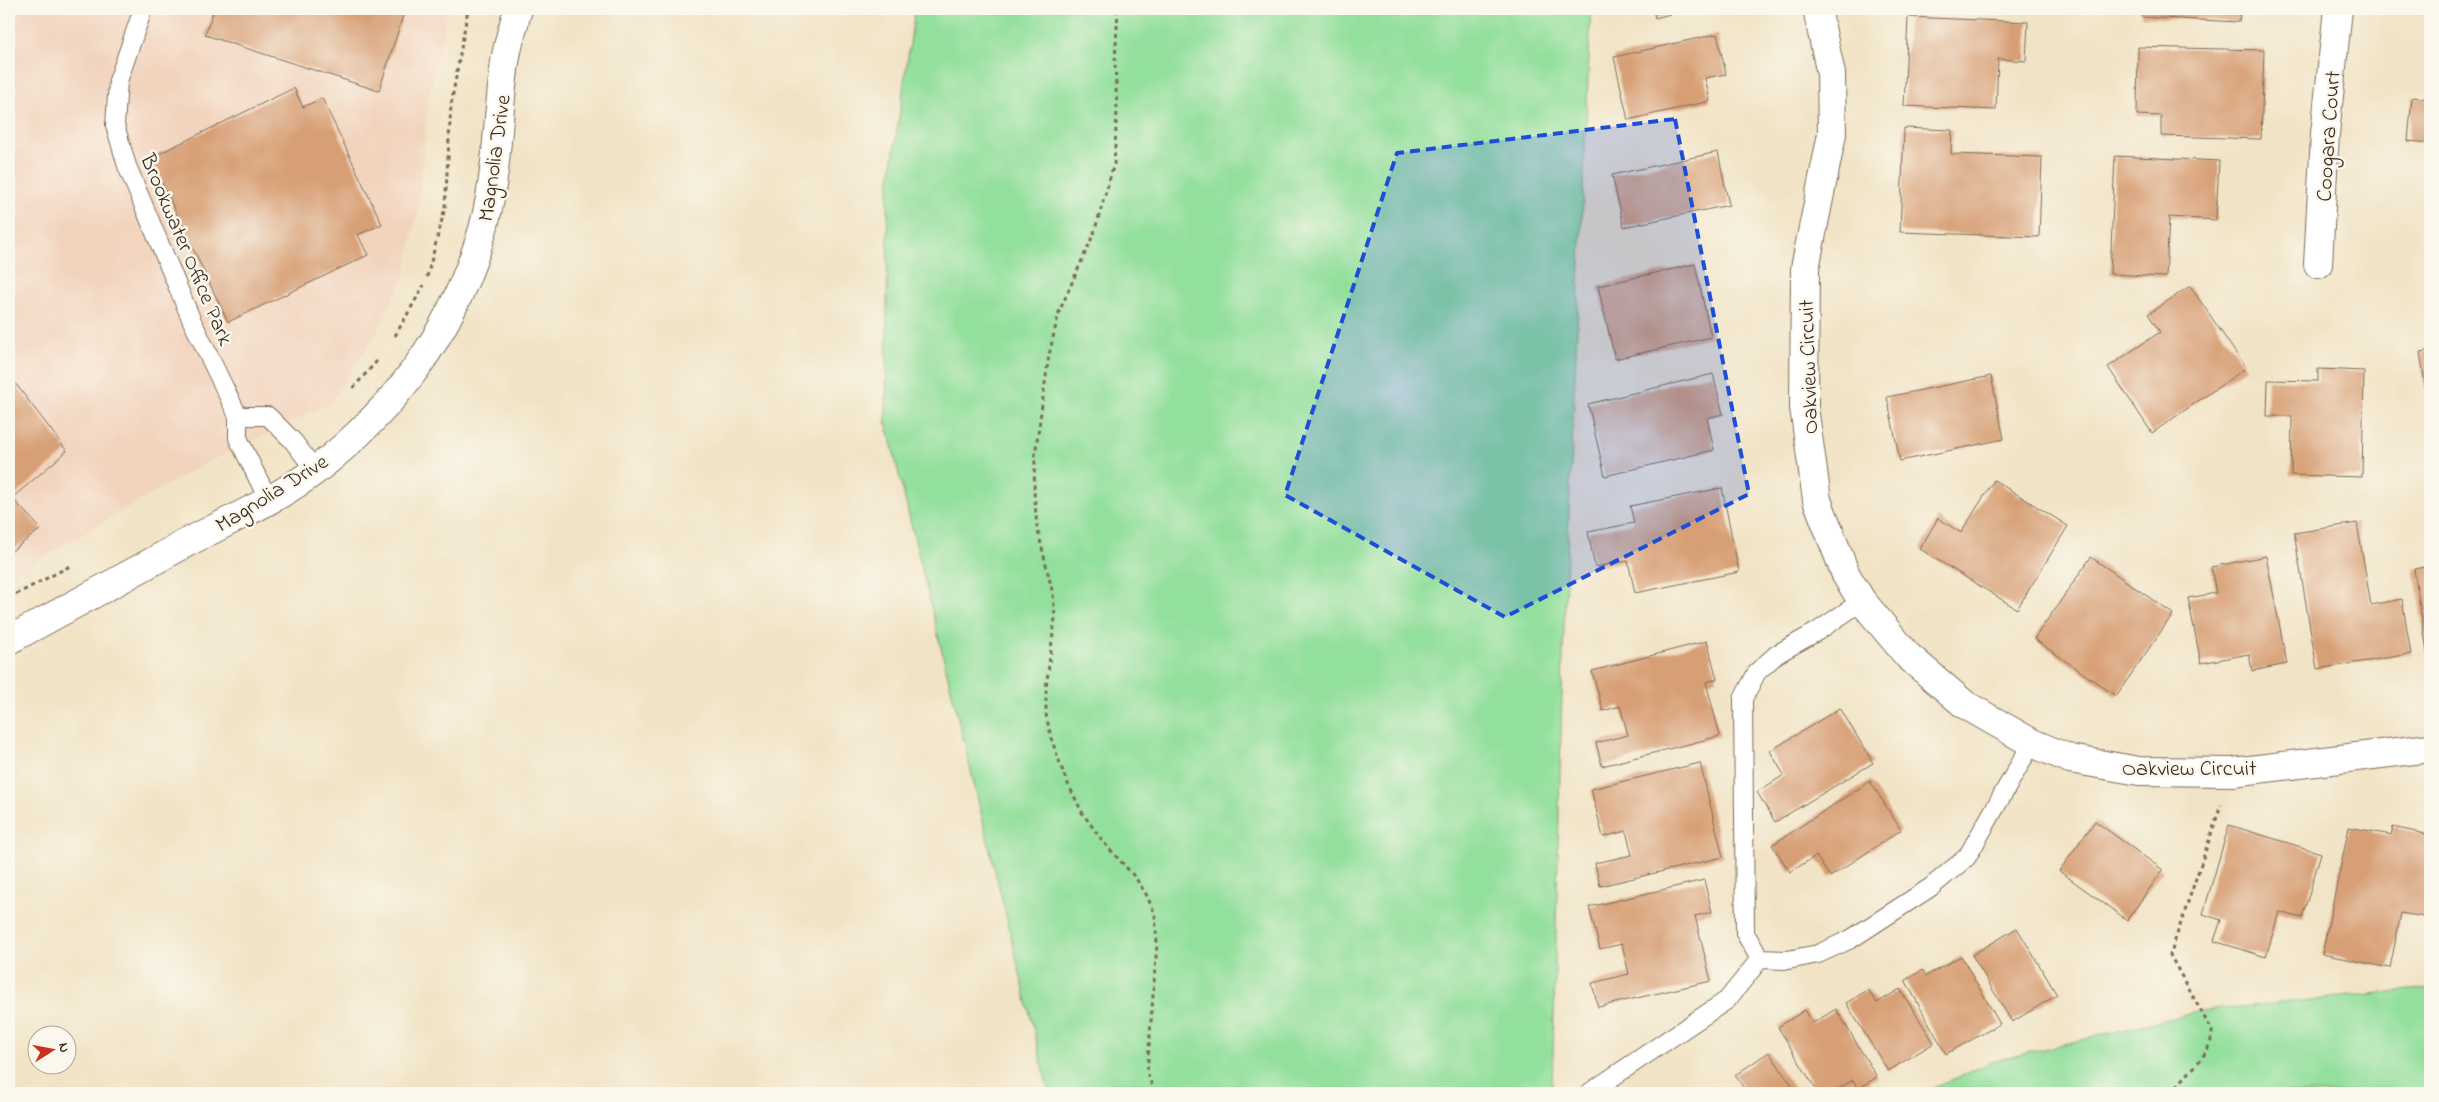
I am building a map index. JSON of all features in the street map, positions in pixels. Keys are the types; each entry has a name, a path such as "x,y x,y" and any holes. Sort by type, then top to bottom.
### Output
{"street":[{"name":"Magnolia Drive","path":"9,640 268,499 315,470 379,414 415,373 438,337 463,285 480,241 492,195 506,55 518,9"},
{"name":"Oakview Circuit","path":"1817,9 1831,74 1832,134 1805,268 1804,407 1817,500 1846,575 1862,601 1908,656 1964,704 2032,743 2070,759 2139,771 2233,772 2430,748"},
{"name":"Coogara Court","path":"2318,264 2326,134 2338,9"}],"lane":[{"name":"Brookwater Office Park","path":"143,9 118,81 115,125 126,166 192,321 238,416 238,438 268,499"},
{"path":"238,416 268,416 293,442 315,470"},
{"path":"1760,959 1745,933 1744,699 1757,672 1776,654 1818,631 1862,601"},
{"path":"1760,959 1788,960 1818,954 1851,939 1931,887 1967,857 2032,743"},
{"path":"1589,1093 1727,1000 1760,959"}],"path":[{"path":"392,341 427,280 445,208 451,105 468,9"},
{"path":"1118,9 1114,62 1117,110 1114,164 1094,233 1073,276 1055,329 1042,396 1035,455 1034,492 1037,527 1054,594 1054,618 1046,688 1046,714 1051,738 1066,780 1083,814 1105,844 1135,877 1146,894 1155,914 1157,944 1147,1073 1155,1093"},
{"path":"352,389 382,354"},
{"path":"9,598 77,562"},
{"path":"2172,1093 2206,1051 2213,1039 2212,1031 2170,955 2233,772"}],"highlighted area":[{"path":"1675,119 1749,494 1505,617 1285,495 1397,153"}],"shaded area":[{"path":"9,9 448,9 428,101 418,209 405,274 374,338 330,403 198,467 9,577"}],"green space":[{"path":"915,9 1591,9 1563,651 1552,1093 1049,1093 886,421 888,192"},
{"path":"2430,988 2430,1093 1923,1093 1994,1061 2201,1011"}],"building":[{"path":"214,9 405,9 379,91 205,35"},
{"path":"1653,9 1689,9 1655,18"},
{"path":"2142,9 2240,9 2239,22 2141,17"},
{"path":"2428,9 2430,9 2430,36 2427,36"},
{"path":"1908,17 2028,22 2026,61 1998,59 1996,110 1904,106"},
{"path":"1717,34 1726,74 1705,78 1710,101 1628,120 1614,57"},
{"path":"2138,47 2264,50 2261,139 2161,136 2161,116 2137,115"},
{"path":"294,88 303,107 322,98 382,224 358,235 368,255 228,322 150,158"},
{"path":"2412,97 2430,99 2430,143 2408,141"},
{"path":"1904,128 1952,130 1951,154 2042,157 2039,237 1900,232"},
{"path":"1718,152 1729,205 1624,227 1612,175"},
{"path":"2115,156 2219,161 2216,220 2169,217 2166,277 2110,274"},
{"path":"1695,264 1711,337 1615,359 1598,286"},
{"path":"2190,286 2246,368 2152,433 2108,367 2160,332 2148,314"},
{"path":"2430,350 2430,410 2429,410 2420,352"},
{"path":"2318,369 2364,371 2362,477 2291,475 2292,416 2267,416 2268,380 2318,381"},
{"path":"1713,374 1723,414 1707,418 1714,450 1605,476 1588,404"},
{"path":"9,375 67,451 12,498 41,529 9,553"},
{"path":"1991,376 2004,439 1900,461 1887,397"},
{"path":"1994,480 2068,526 2017,609 1920,549 1938,518 1961,533"},
{"path":"1722,488 1739,572 1635,593 1628,561 1595,567 1588,532 1634,523 1630,506"},
{"path":"2357,523 2371,605 2402,599 2411,654 2317,669 2294,533"},
{"path":"2266,556 2287,664 2252,671 2249,654 2201,663 2188,598 2216,593 2211,567"},
{"path":"2091,557 2173,614 2116,696 2034,639"},
{"path":"2430,566 2430,664 2429,664 2414,569"},
{"path":"1707,641 1717,679 1706,682 1720,736 1602,766 1596,743 1628,735 1620,706 1603,711 1592,671"},
{"path":"1840,708 1873,763 1775,822 1757,792 1784,775 1770,751"},
{"path":"1700,763 1723,857 1600,886 1595,863 1632,855 1626,831 1603,837 1591,789"},
{"path":"1870,781 1901,830 1830,877 1816,856 1790,872 1772,845"},
{"path":"2095,821 2163,870 2127,920 2059,871"},
{"path":"2229,825 2321,853 2302,918 2279,912 2266,957 2214,941 2221,920 2203,914"},
{"path":"2349,827 2391,835 2393,827 2430,835 2430,918 2401,913 2390,968 2322,954"},
{"path":"1704,880 1712,912 1695,916 1711,981 1598,1007 1592,983 1629,974 1622,944 1600,949 1589,907"},
{"path":"2017,928 2057,995 2012,1022 1972,955"},
{"path":"1961,956 2000,1024 1946,1054 1905,980 1923,970 1926,976"},
{"path":"1900,989 1934,1043 1888,1071 1846,1003 1868,990 1877,1003"},
{"path":"1836,1009 1877,1077 1858,1089 1853,1080 1831,1093 1818,1093 1778,1027 1805,1010 1813,1023"},
{"path":"1769,1052 1797,1093 1747,1093 1735,1075"}]}
